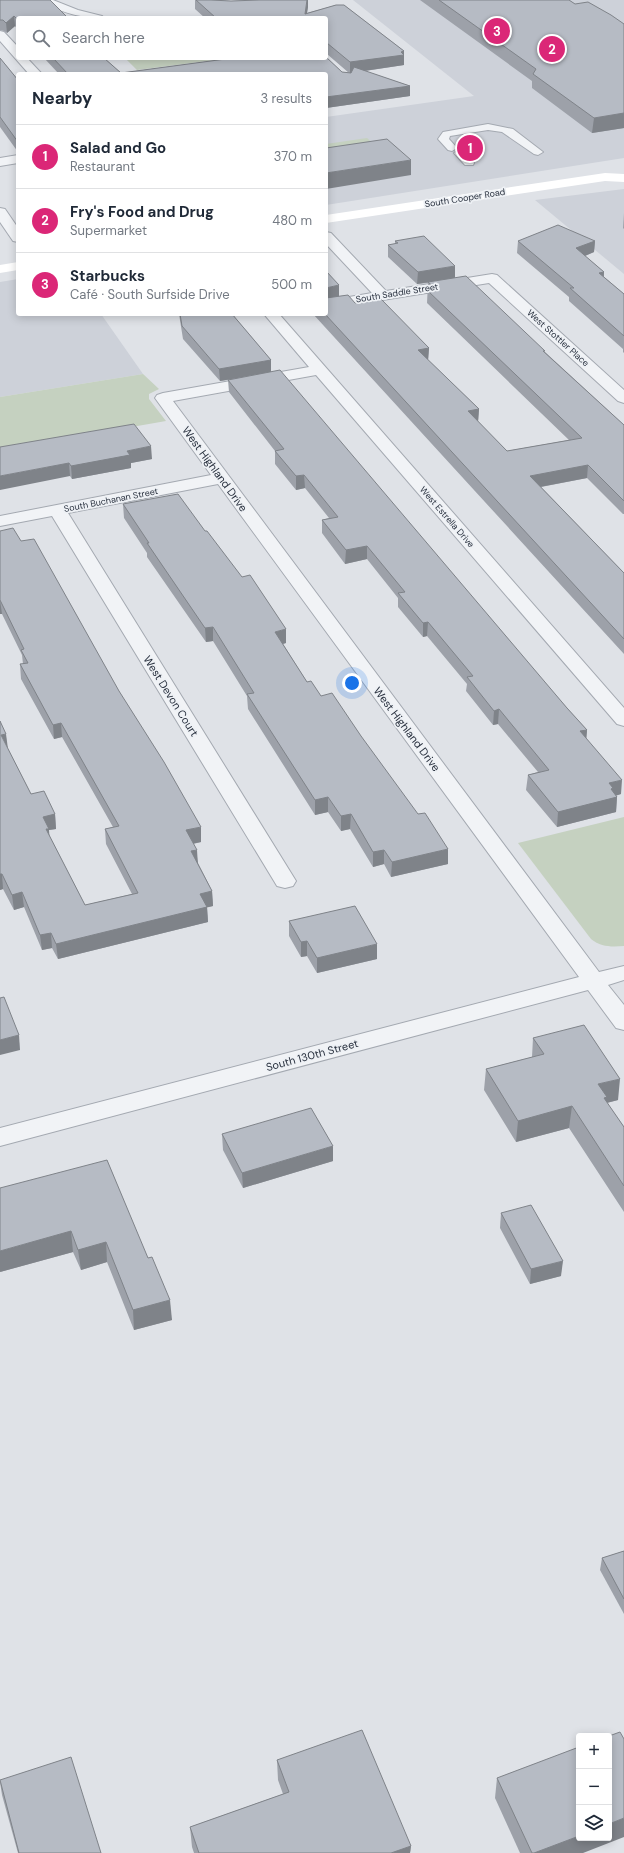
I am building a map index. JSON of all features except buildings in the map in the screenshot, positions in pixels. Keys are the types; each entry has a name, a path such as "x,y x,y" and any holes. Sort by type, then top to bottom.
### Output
{"main road":[{"name":"South Cooper Road","path":"605,177 624,169"},
{"name":"South Cooper Road","path":"328,220 605,177 624,178"},
{"path":"0,269 16,266"}],"street":[{"path":"43,0 74,12 90,16"},
{"path":"58,16 74,12"},
{"path":"12,29 0,33 16,52"},
{"path":"23,60 34,72"},
{"path":"0,162 16,159"},
{"path":"0,212 16,235"},
{"path":"328,238 383,296"},
{"name":"South Saddle Street","path":"328,305 492,278"},
{"name":"West Stottler Place","path":"492,278 624,398"},
{"name":"West Estrella Drive","path":"273,316 624,720"},
{"name":"West Highland Drive","path":"319,370 163,398 624,1022"},
{"name":"South Buchanan Street","path":"0,521 58,511 221,478"},
{"name":"West Devon Court","path":"58,511 285,881"},
{"name":"South 130th Street","path":"0,1137 624,973"}],"lane":[{"path":"469,162 443,139 447,134 493,127 509,131 538,152"}],"shaded area":[{"path":"353,0 624,0 624,158 328,205 328,117 474,96"},
{"path":"624,189 624,274 535,200"},
{"path":"16,279 16,316 102,316 143,374 0,397 0,282"}],"green space":[{"path":"127,60 215,60 137,70"},
{"path":"215,60 227,60 242,72 227,72"},
{"path":"367,138 386,155 328,164 328,144"},
{"path":"143,374 159,389 149,394 149,399 166,421 0,450 0,397"},
{"path":"624,817 624,946 606,946 591,939 518,843"}],"place":[{"name":"Starbucks","path":"497,31"},
{"name":"Fry's Food and Drug","path":"552,49"},
{"name":"Salad and Go","path":"470,148"}]}
